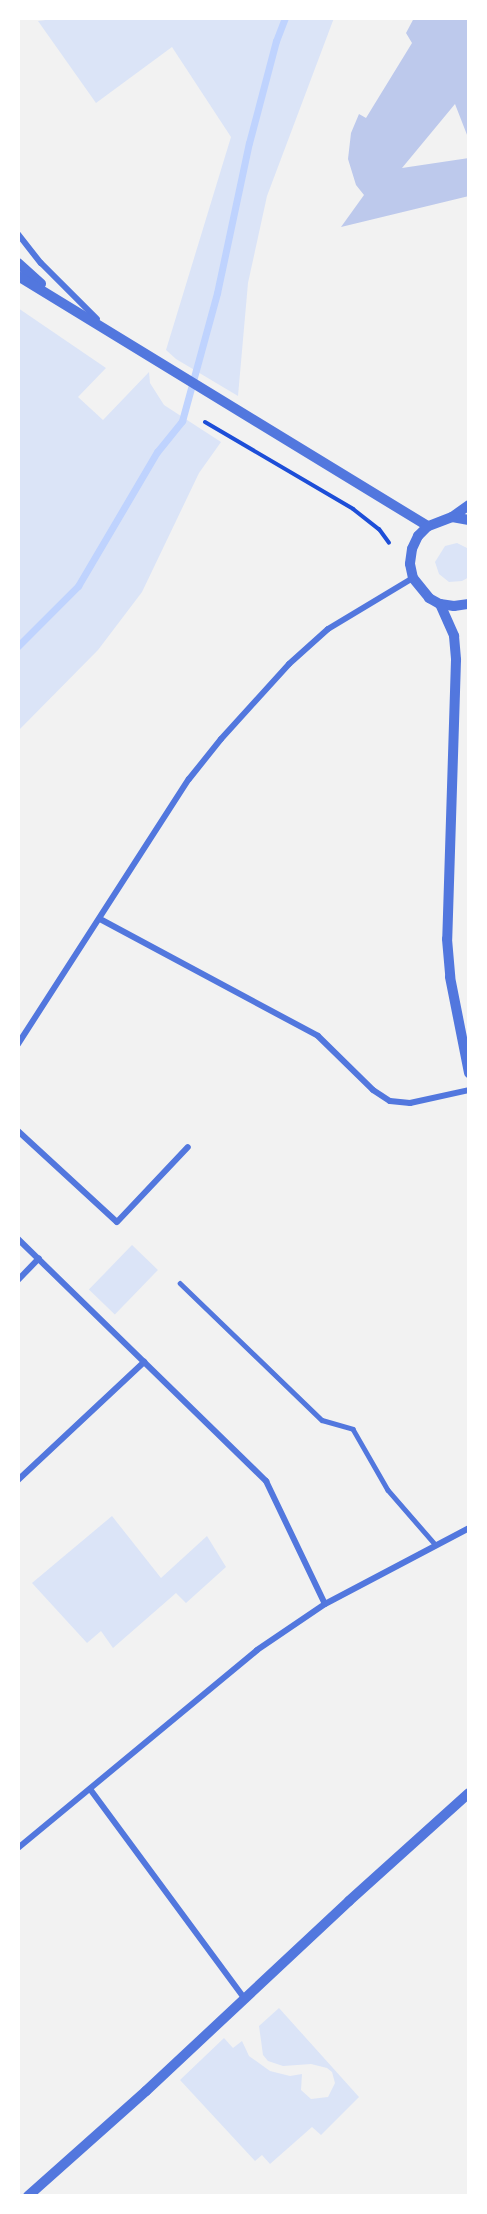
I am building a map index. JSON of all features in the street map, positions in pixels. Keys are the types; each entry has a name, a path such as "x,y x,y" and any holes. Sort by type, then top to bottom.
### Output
{"street":[{"path":"18,234 64,288 114,336"},
{"path":"18,263 57,298"},
{"path":"18,276 428,526"},
{"path":"469,505 452,517 428,526 418,536 412,549 410,564 413,578 419,589 440,604 454,606 469,604"},
{"path":"452,517 469,520"},
{"path":"18,1044 189,779 255,701 328,629 413,578"},
{"path":"440,604 454,636 456,660 447,939 450,977 469,1073"},
{"path":"100,919 318,1036 373,1090 390,1101 410,1103 469,1090"},
{"path":"18,1131 117,1222 188,1147"},
{"path":"18,1239 266,1481 325,1604"},
{"path":"18,1280 39,1258"},
{"path":"18,1480 144,1362"},
{"path":"18,1848 257,1650 325,1604 469,1528"},
{"path":"90,1789 245,1999"},
{"path":"28,2196 469,1793"}],"lane":[{"path":"180,1283 322,1420 352,1429 388,1490 435,1544"}],"path":[{"path":"205,422 353,509 379,529 389,543"}],"shaded area":[{"path":"61,18 334,18 267,196 248,283 238,396 176,359 166,350 231,137 172,47 96,103 38,21"},
{"path":"18,308 106,368 78,397 103,420 149,372 150,383 164,405 221,442 199,473 142,592 98,650 18,731"},
{"path":"457,543 469,549 469,577 462,581 449,582 439,574 435,562 445,546"},
{"path":"132,1245 158,1270 115,1315 89,1290"},
{"path":"112,1516 161,1578 207,1536 226,1567 186,1603 176,1593 113,1648 101,1631 87,1643 32,1583"},
{"path":"279,2008 359,2097 321,2135 312,2127 270,2164 262,2155 255,2161 180,2080 224,2038 233,2048 242,2041 249,2056 270,2071 290,2076 302,2074 301,2090 311,2099 328,2097 335,2083 332,2072 327,2068 311,2064 283,2066 268,2061 263,2055 259,2026"}],"building":[{"path":"414,18 469,18 469,140 455,104 402,168 469,158 469,196 341,227 364,195 356,185 348,159 351,133 359,114 366,118 412,43 406,33"}],"waterway":[{"path":"18,646 78,586 157,452 182,421 217,293 249,143 276,41 285,18"}]}
